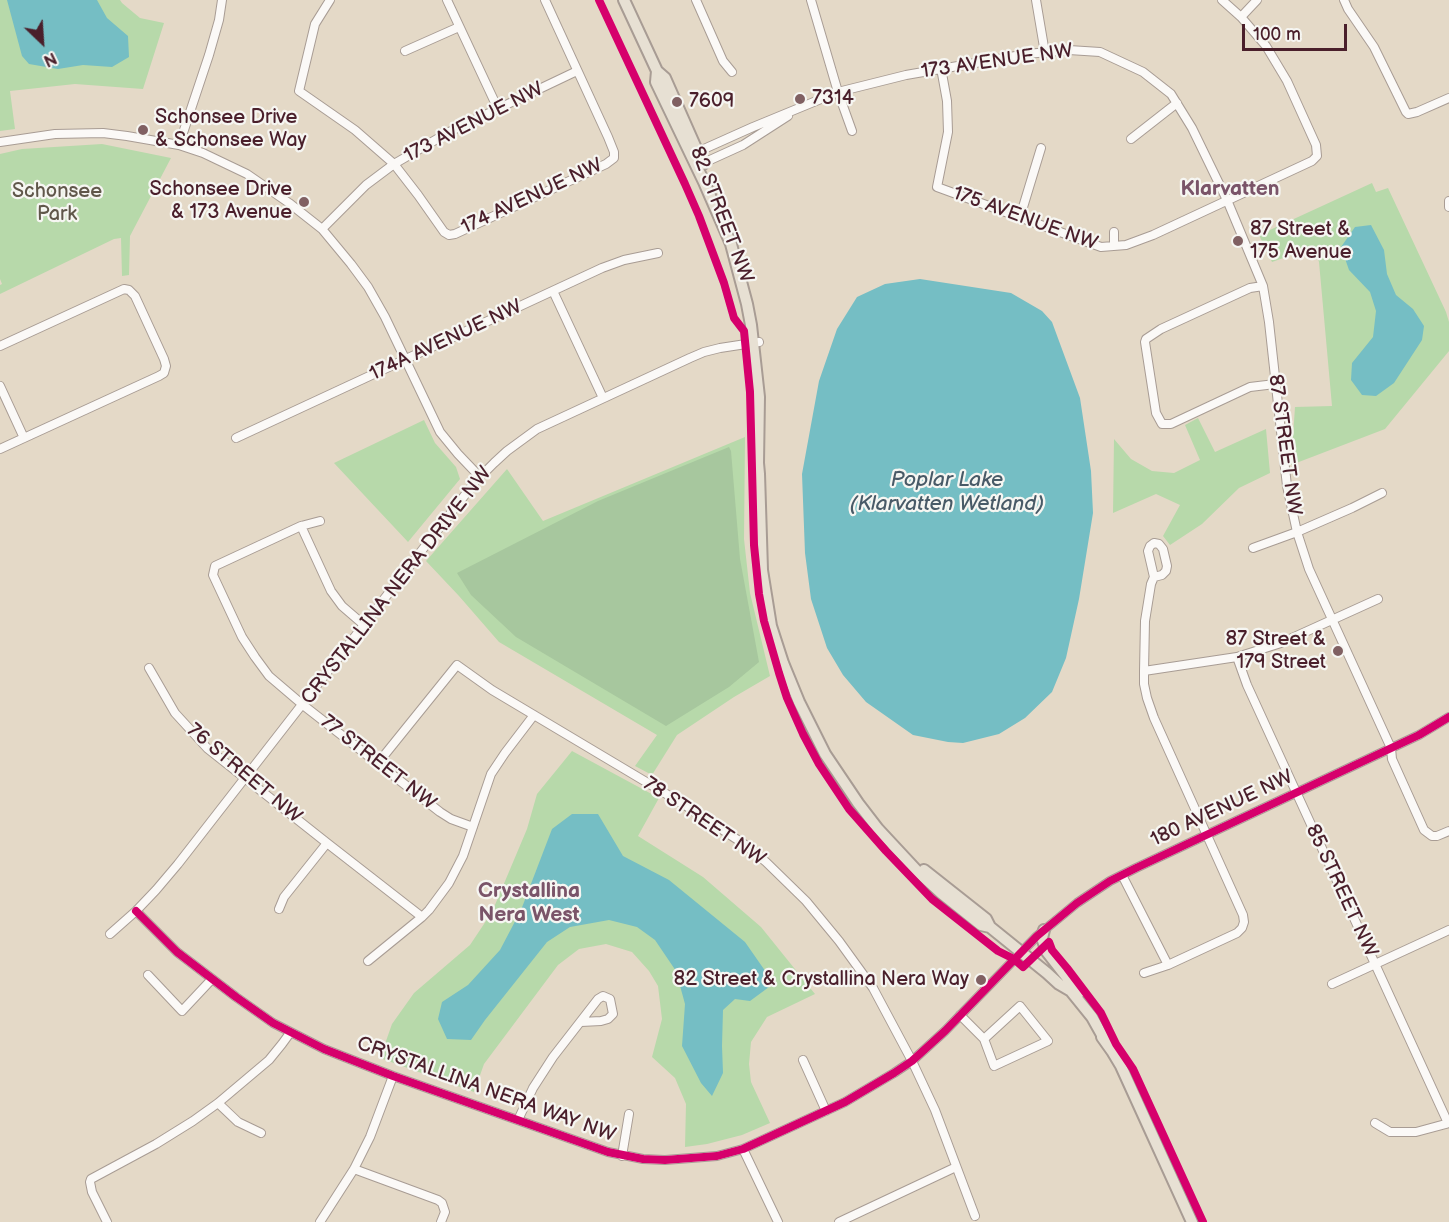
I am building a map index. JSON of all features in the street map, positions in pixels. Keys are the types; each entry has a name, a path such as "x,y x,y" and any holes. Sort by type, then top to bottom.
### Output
{"main road":[{"name":"82 STREET NW","path":"624,0 657,71 665,78 734,254 747,304 756,342 762,570 771,626 799,702 825,754 878,829 898,850 953,891 986,919 990,927 1059,984 1071,991 1092,1017 1121,1066 1192,1222"},
{"path":"1044,930 1042,938 1047,952 1074,986 1092,1017"},
{"name":"82 STREET NW","path":"1059,984 1066,996 1106,1042"}],"street":[{"path":"180,145 209,55 222,0"},
{"path":"330,0 315,24 299,91 356,130 394,164"},
{"path":"447,0 498,110"},
{"path":"545,0 577,71"},
{"path":"696,0 723,61 732,72"},
{"path":"811,0 852,131"},
{"path":"1036,0 1045,52"},
{"path":"1222,0 1241,17 1257,0"},
{"path":"1344,0 1374,47 1408,114 1449,98"},
{"name":"175 AVENUE NW","path":"941,68 947,101 948,132 937,187 1101,247 1126,245 1153,235 1312,161 1317,156 1316,145 1287,81 1266,46 1241,17"},
{"path":"405,51 459,27"},
{"name":"173 AVENUE NW","path":"694,153 838,92 941,68 1045,52 1069,50 1100,52 1143,72 1171,94 1177,103"},
{"name":"173 AVENUE NW","path":"321,229 366,185 394,164 449,132 577,71"},
{"name":"174 AVENUE NW","path":"394,164 444,232 449,235 611,161 614,158 614,152 577,71"},
{"path":"1131,139 1177,103"},
{"name":"87 STREET NW","path":"1177,103 1192,128 1227,200 1263,286 1287,486 1297,532 1309,569 1391,748 1392,759 1424,830 1432,836 1449,831"},
{"name":"173 AVENUE NW","path":"700,165 743,145 805,105"},
{"path":"0,142 55,134 103,133 180,145 247,174 289,203 321,229 368,287 385,317 440,432 480,477"},
{"path":"1020,217 1041,148"},
{"path":"1449,201 1449,207"},
{"name":"175 AVENUE NW","path":"1114,232 1114,246"},
{"name":"174A AVENUE NW","path":"236,438 618,262 658,254"},
{"path":"1263,286 1251,288 1161,329 1145,342 1156,413 1162,424 1171,424 1250,387 1275,384"},
{"path":"0,346 124,289 129,290 135,296 166,366 164,373 159,376 0,449"},
{"path":"553,291 603,398"},
{"name":"CRYSTALLINA NERA DRIVE NW","path":"110,934 136,911 178,864 480,477 507,452 537,429 704,352 756,342"},
{"path":"0,386 24,438"},
{"path":"1253,548 1297,532 1382,493"},
{"path":"320,521 301,526 331,591 342,606 364,625"},
{"name":"77 STREET NW","path":"301,526 215,566 213,575 247,646 270,676 303,705 440,812 451,819 473,827"},
{"path":"1144,973 1168,965 1237,933 1244,925 1243,915 1150,710 1144,684 1145,621 1154,577"},
{"path":"1144,671 1237,657 1281,643 1378,599"},
{"name":"85 STREET NW","path":"1237,657 1247,685 1449,1123"},
{"name":"78 STREET NW","path":"378,763 457,665 492,690 737,839 766,862 806,901 844,946 873,988 935,1110 975,1216"},
{"name":"76 STREET NW","path":"149,668 172,708 207,748 422,916"},
{"path":"368,961 422,916 439,897 457,870 491,774 504,753 534,715"},
{"name":"180 AVENUE NW","path":"1021,952 1077,903 1122,875 1419,735 1449,717"},
{"path":"279,909 284,897 327,843"},
{"path":"1122,875 1168,965"},
{"name":"CRYSTALLINA NERA WAY NW","path":"136,911 177,952 290,1033 393,1076 591,1147 622,1156 665,1160 717,1156 743,1149 877,1085 912,1061 939,1037 1021,952"},
{"path":"1332,984 1449,930"},
{"path":"148,975 182,1011 212,979"},
{"path":"960,1015 984,1039 994,1066 1048,1041 1020,1006 984,1039"},
{"path":"518,1120 542,1073 581,1022"},
{"path":"107,1222 93,1194 91,1179 156,1144 218,1103 269,1060 290,1033"},
{"path":"803,1060 826,1111"},
{"path":"320,1222 354,1169 370,1137 393,1076"},
{"path":"218,1103 238,1122 261,1133"},
{"name":"CRYSTALLINA NERA WAY NW","path":"622,1156 629,1114"},
{"path":"1375,1123 1390,1132 1416,1132 1449,1123"},
{"path":"743,1149 778,1222"},
{"path":"839,1222 956,1167"},
{"path":"354,1169 438,1200 445,1207 441,1222"}],"green space":[{"path":"0,0 120,0 140,18 164,23 143,89 75,84 10,91 15,129 0,131"},
{"name":"Schonsee Park","path":"102,144 171,158 130,236 129,275 122,276 121,238 114,239 0,294 2,284 0,279 0,154 22,149"},
{"path":"1372,183 1376,192 1388,188 1446,312 1449,322 1449,351 1385,429 1291,465 1295,407 1332,406 1319,262 1314,247 1272,262 1259,235"},
{"path":"1198,418 1215,452 1266,429 1270,473 1239,488 1202,524 1170,545 1163,536 1180,505 1156,494 1113,513 1114,439 1131,459 1152,471 1174,473 1200,460 1185,425"},
{"path":"424,420 435,443 456,467 460,479 408,542 334,463"},
{"path":"745,437 744,539 750,593 770,676 677,735 652,775 635,766 657,735 499,642 426,561 507,469 543,521"},
{"path":"729,447 740,559 759,662 729,687 666,726 516,637 471,595 457,573 598,501"},
{"path":"572,751 659,798 638,836 703,877 761,927 815,994 767,1017 751,1042 749,1064 751,1082 770,1123 742,1135 685,1147 686,1104 675,1078 652,1057 662,1019 658,986 649,971 632,952 606,944 579,949 558,965 484,1064 474,1092 380,1058 392,1024 414,993 470,945 492,912 527,829 537,794"}],"water":[{"path":"7,0 97,0 107,18 128,36 129,57 112,67 83,65 58,69 29,64 22,56"},
{"path":"1371,225 1384,250 1387,274 1396,295 1413,309 1424,326 1422,340 1394,383 1376,396 1362,395 1351,380 1352,363 1373,337 1376,311 1370,292 1349,270 1341,247 1355,227"},
{"name":"Poplar Lake (Klarvatten Wetland)","path":"920,279 1011,293 1042,311 1052,322 1080,398 1091,471 1093,513 1079,599 1066,658 1052,692 1025,718 999,734 963,743 913,735 866,702 843,675 827,648 811,599 805,553 802,474 819,381 837,329 857,297 885,284"},
{"path":"572,814 598,814 623,856 669,880 745,942 768,975 769,987 750,1001 735,999 723,1010 723,1073 712,1096 701,1083 682,1046 685,1004 676,971 655,940 637,927 609,920 570,927 547,942 471,1040 447,1039 438,1019 442,1002 468,985 500,950 521,910 552,829"}],"cycle path":[{"path":"599,0 685,184 724,283 734,318 744,331 750,392 754,545 759,594 779,673 803,734 819,764 849,809 932,899 998,951 1014,959 1023,967 1049,942 1052,950 1101,1013 1116,1044 1133,1069 1203,1222"},
{"path":"136,911 177,952 236,997 273,1023 324,1049 393,1076 608,1152 643,1159 665,1160 717,1156 743,1149 845,1102 912,1061 945,1031 1037,936 1077,903 1110,881 1419,735 1449,717"}],"place":[{"name":"7314","path":"800,99"},
{"name":"7609","path":"677,102"},
{"name":"Schonsee Drive & Schonsee Way","path":"143,130"},
{"name":"Schonsee Drive & 173 Avenue","path":"304,202"},
{"name":"87 Street & 175 Avenue","path":"1238,241"},
{"name":"87 Street & 179 Street","path":"1338,651"},
{"name":"82 Street & Crystallina Nera Way","path":"981,980"}],"district":[{"name":"Klarvatten","path":"1230,190"},
{"name":"Crystallina Nera West","path":"529,904"}]}
